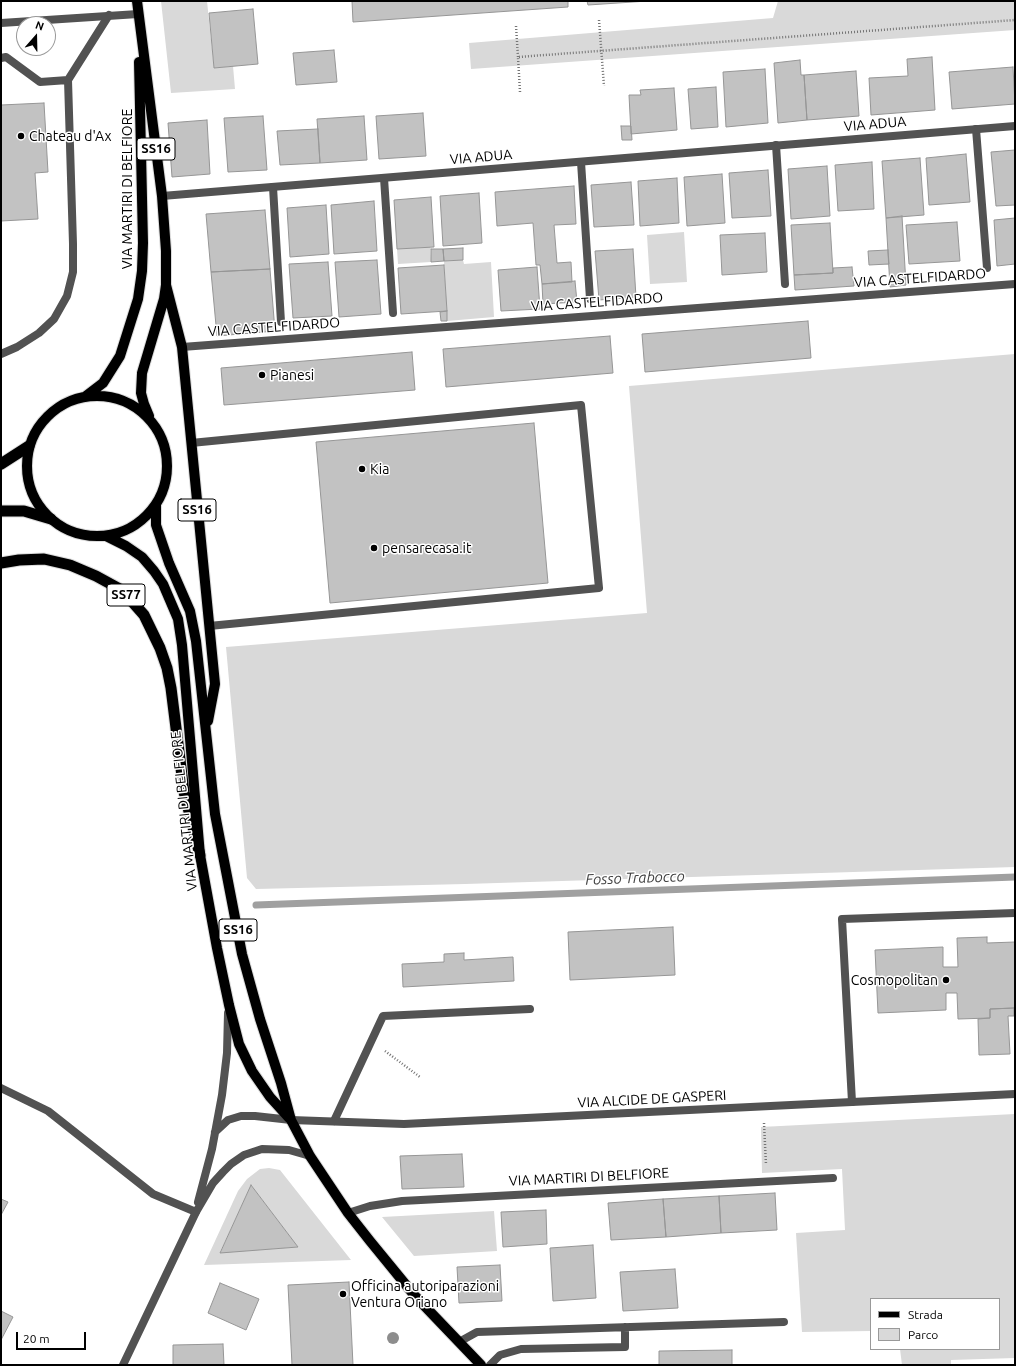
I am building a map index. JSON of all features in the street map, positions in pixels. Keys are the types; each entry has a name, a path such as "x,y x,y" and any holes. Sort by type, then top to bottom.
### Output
{"highway":[{"path":"1,464 29,446"},
{"path":"1,511 24,510 52,519"},
{"name":"SS77","path":"1,563 19,560 44,559 70,565 96,576 118,588 144,615 160,648 167,668 172,695 184,792 200,855"}],"main road":[{"name":"VIA MARTIRI DI BELFIORE","path":"137,1 162,196 166,251 166,285 160,312 146,357 141,393 151,420 165,447 167,462 166,477 163,492 156,505 148,514 134,525 118,533 106,536 91,536 63,528 38,504 29,486 26,466 29,446 34,434 50,413 67,402 86,396 104,396 121,400 137,408 151,420"},
{"name":"VIA MARTIRI DI BELFIORE","path":"86,396 103,383 120,356 138,299 142,271 143,243 138,14"},
{"name":"SS16","path":"166,285 182,347 209,626 214,684 206,735"},
{"name":"VIA MARTIRI DI BELFIORE","path":"156,505 156,525 169,563 190,611 196,641 215,814 242,954 291,1120 310,1156 348,1213 415,1296 482,1365"},
{"name":"VIA MARTIRI DI BELFIORE","path":"106,536 126,546 142,557 154,570 163,584 178,619 182,645 200,855 216,948 239,1044 252,1072 270,1097 291,1120"}],"street":[{"path":"1,22 138,14"},
{"path":"1,354 17,347 39,333 54,319 67,296 73,272 74,244 68,80 109,16"},
{"path":"1,58 6,57 40,82 68,80"},
{"name":"VIA ADUA","path":"162,196 1015,126"},
{"path":"976,129 987,268"},
{"path":"776,145 785,284"},
{"path":"581,162 590,299"},
{"path":"384,178 393,313"},
{"path":"273,187 281,322"},
{"name":"VIA CASTELFIDARDO","path":"182,347 1015,284"},
{"path":"191,443 581,405 599,588 209,626"},
{"path":"852,1102 842,919 1015,913"},
{"path":"196,1212 215,1132 226,1061 229,1005"},
{"path":"334,1121 383,1016 530,1009"},
{"path":"1,1088 48,1111 153,1194 196,1212"},
{"name":"VIA ALCIDE DE GASPERI","path":"215,1132 228,1120 241,1116 291,1120 404,1124 1015,1094"},
{"path":"123,1365 196,1212 213,1182 231,1164 244,1155 262,1149 289,1150 310,1156"},
{"name":"VIA MARTIRI DI BELFIORE","path":"348,1213 370,1206 402,1201 833,1178"},
{"path":"459,1342 477,1332 784,1322"},
{"path":"490,1365 500,1355 522,1349 626,1347 625,1327"}],"path":[{"path":"599,20 604,86"},
{"path":"518,57 1015,20"},
{"path":"516,26 520,92"},
{"path":"371,1041 420,1077"},
{"path":"764,1123 767,1182"}],"green space":[{"path":"161,1 207,1 214,68 233,66 235,89 171,93"},
{"path":"778,1 1015,1 1015,30 471,69 469,43 773,18"},
{"path":"684,232 687,282 650,284 647,235"},
{"path":"430,247 431,262 398,264 397,249"},
{"path":"463,260 464,264 491,262 494,317 447,321 444,261"},
{"path":"1015,354 1015,867 256,889 247,878 226,647 647,613 629,386"},
{"path":"1015,1114 1015,1358 951,1360 951,1365 902,1365 900,1350 1000,1350 1000,1298 870,1298 870,1331 802,1332 796,1233 845,1230 842,1169 762,1173 761,1127"},
{"path":"269,1168 280,1170 351,1260 204,1265 238,1191 247,1179 260,1169","holes":["252,1186 298,1247 220,1252"]},
{"path":"494,1211 497,1251 414,1256 382,1217"}],"building":[{"path":"352,1 568,1 568,7 353,22"},
{"path":"587,1 648,1 588,5"},
{"path":"253,9 258,64 214,68 209,13"},
{"path":"334,50 337,82 296,85 293,53"},
{"path":"932,57 935,110 871,115 869,78 908,76 907,59"},
{"path":"800,60 801,75 804,75 807,120 778,123 774,63"},
{"path":"1013,67 1015,104 952,109 949,72"},
{"path":"765,69 768,123 726,127 723,72"},
{"path":"856,71 859,116 807,120 804,75"},
{"path":"716,87 718,127 691,129 688,89"},
{"path":"674,88 677,130 631,134 629,95 641,95 640,90"},
{"path":"44,103 48,172 35,173 38,219 1,221 1,105"},
{"path":"423,113 426,156 379,159 376,116"},
{"path":"263,116 267,170 228,172 224,118"},
{"path":"364,116 367,160 320,163 317,119"},
{"path":"207,120 210,174 172,177 168,123"},
{"path":"621,126 631,126 632,140 622,140"},
{"path":"318,129 320,163 280,165 277,131"},
{"path":"1015,150 1015,205 996,206 991,152"},
{"path":"966,154 970,202 929,205 926,158"},
{"path":"920,158 924,215 886,218 882,161"},
{"path":"872,162 874,209 838,211 835,165"},
{"path":"827,166 830,216 791,219 788,169"},
{"path":"768,170 771,216 732,218 729,173"},
{"path":"722,174 725,223 687,226 684,177"},
{"path":"677,178 679,223 640,226 638,181"},
{"path":"631,182 634,225 594,227 591,185"},
{"path":"574,186 576,224 554,225 557,263 571,262 572,282 542,284 540,265 536,265 533,223 497,226 495,192"},
{"path":"479,193 482,243 443,246 440,196"},
{"path":"431,197 434,247 397,249 394,200"},
{"path":"374,201 377,251 334,254 331,205"},
{"path":"326,205 329,254 290,257 287,208"},
{"path":"265,210 270,269 211,272 206,214"},
{"path":"902,216 906,285 890,287 886,218"},
{"path":"1015,218 1015,264 997,266 994,220"},
{"path":"957,222 960,261 909,264 906,225"},
{"path":"830,223 833,273 794,275 791,225"},
{"path":"765,233 767,272 722,275 720,235"},
{"path":"463,248 463,260 444,261 443,249"},
{"path":"431,249 443,249 444,261 431,262"},
{"path":"633,249 636,297 599,300 595,251"},
{"path":"888,250 889,264 869,265 868,251"},
{"path":"377,260 381,314 339,317 335,262"},
{"path":"328,262 332,316 293,318 289,264"},
{"path":"444,265 447,311 401,314 398,268"},
{"path":"537,267 540,309 501,311 498,270"},
{"path":"852,267 854,286 795,290 794,275 833,273 833,268"},
{"path":"270,269 275,331 217,336 211,272"},
{"path":"575,281 577,302 543,304 542,284"},
{"path":"447,311 447,321 441,321 440,312"},
{"path":"808,321 811,358 645,372 642,334"},
{"path":"610,336 613,373 446,387 443,349"},
{"path":"412,352 415,390 224,405 221,368"},
{"path":"534,423 548,583 330,603 316,442"},
{"path":"673,927 675,975 570,980 568,932"},
{"name":"Cosmopolitan","path":"987,937 987,943 1015,942 1015,1008 990,1009 990,1018 958,1019 957,993 946,993 946,1010 878,1013 875,950 943,947 943,967 958,967 957,938"},
{"path":"464,953 464,960 513,957 514,981 403,987 402,964 444,962 444,954"},
{"path":"1014,1008 1014,1016 1008,1016 1010,1054 979,1055 978,1019 990,1018 990,1009"},
{"path":"462,1154 464,1187 402,1189 400,1156"},
{"path":"251,1185 298,1247 220,1253"},
{"path":"775,1193 777,1230 721,1233 719,1196"},
{"path":"719,1196 721,1233 666,1237 663,1199"},
{"path":"1,1199 8,1202 1,1215"},
{"path":"663,1199 666,1237 611,1240 608,1203"},
{"path":"546,1210 547,1244 503,1247 501,1212"},
{"path":"593,1245 596,1298 553,1301 550,1248"},
{"path":"500,1265 502,1301 459,1303 457,1267"},
{"path":"675,1269 678,1308 623,1311 620,1272"},
{"path":"349,1282 353,1365 292,1365 288,1285"},
{"path":"220,1283 259,1299 246,1330 208,1313"},
{"path":"1,1311 13,1317 1,1340"},
{"path":"223,1344 224,1365 173,1365 173,1345"},
{"path":"732,1350 732,1365 659,1365 659,1351"}],"waterway":[{"name":"Fosso Trabocco","path":"256,905 1015,877"}],"place":[{"name":"Chateau d'Ax","path":"21,136"},
{"name":"Pianesi","path":"262,375"},
{"name":"Kia","path":"362,469"},
{"name":"pensarecasa.it","path":"374,548"},
{"name":"Cosmopolitan","path":"946,980"},
{"name":"Officina autoriparazioni Ventura Oriano","path":"343,1294"}]}
